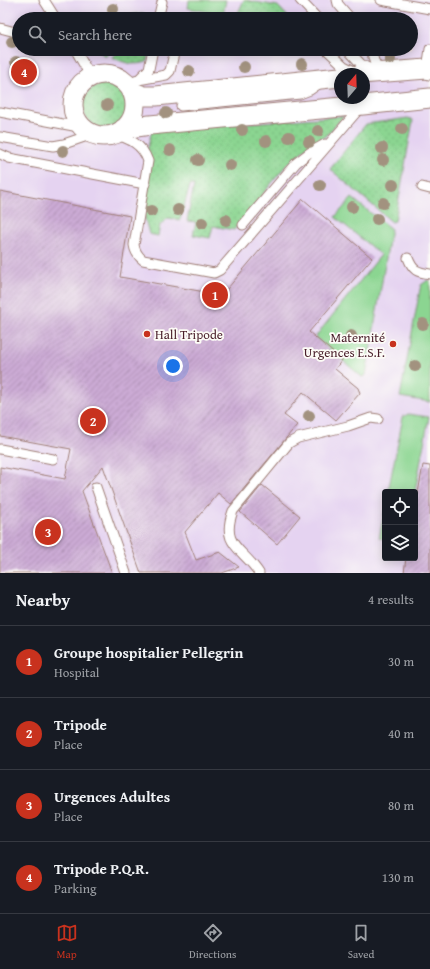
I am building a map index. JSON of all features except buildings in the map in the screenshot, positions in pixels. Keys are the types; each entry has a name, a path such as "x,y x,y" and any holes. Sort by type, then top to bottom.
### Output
{"street":[{"path":"370,74 428,70"},
{"path":"333,78 144,96 132,85 120,78 101,74 91,77 83,82 77,91 74,100 74,111 77,120 88,131 103,136 150,125 430,98"},
{"path":"118,132 130,122 134,113 135,102 132,85"}],"lane":[{"path":"44,0 52,12"},
{"path":"300,0 311,12"},
{"path":"337,0 338,4 345,12"},
{"path":"381,0 430,9"},
{"path":"160,12 162,2"},
{"path":"0,28 12,31"},
{"path":"428,70 430,49"},
{"path":"79,56 91,77"},
{"path":"132,85 149,69 152,56"},
{"path":"132,85 166,75 170,72 173,56"},
{"path":"333,56 348,68"},
{"path":"354,56 361,64 370,70 381,73"},
{"path":"373,56 374,61 381,73"},
{"path":"181,106 300,94 333,78"},
{"path":"118,132 139,146 145,152 148,161 134,245 135,252 143,260 214,273 220,270 362,105"},
{"path":"0,112 88,131"},
{"path":"0,137 53,146 64,144 88,131"},
{"path":"243,225 296,163 309,153 330,141"},
{"path":"0,154 9,158 145,184"},
{"path":"408,258 412,267 416,270 430,274"},
{"path":"259,573 233,544 229,534 230,521 233,511 289,443 298,438 348,426 371,418 378,419"},
{"path":"0,449 53,459"},
{"path":"96,487 126,573"}],"shaded area":[{"path":"0,0 430,0 430,573 0,573"}],"green space":[{"path":"189,0 226,0 224,12 208,12 188,8"},
{"path":"244,0 278,6 284,12 238,12"},
{"path":"148,56 147,62 137,64 121,61 112,57"},
{"path":"101,84 109,84 114,85 121,90 126,97 126,115 121,122 114,127 101,128 93,125 86,118 83,110 83,102 86,94 93,87"},
{"path":"344,116 326,136 306,148 290,163 288,163 234,230 213,226 210,238 193,235 196,222 187,221 194,185 190,185 180,220 168,218 160,225 158,236 149,234 143,212 147,150 152,130"},
{"path":"408,118 413,120 395,221 392,222 330,169 366,124"},
{"path":"352,198 391,229 366,375 362,377 315,337 381,255 335,217"},
{"path":"428,280 430,281 430,402 400,397 420,289 421,285"},
{"path":"408,414 429,417 416,489 389,489 403,417"},
{"path":"382,524 382,538 379,538"}],"place":[{"name":"Tripode P.Q.R.","path":"24,72"},
{"name":"Groupe hospitalier Pellegrin","path":"215,295"},
{"name":"Hall Tripode","path":"147,334"},
{"name":"Maternité Urgences E.S.F.","path":"393,344"},
{"name":"Tripode","path":"93,421"},
{"name":"Urgences Adultes","path":"48,532"}]}
